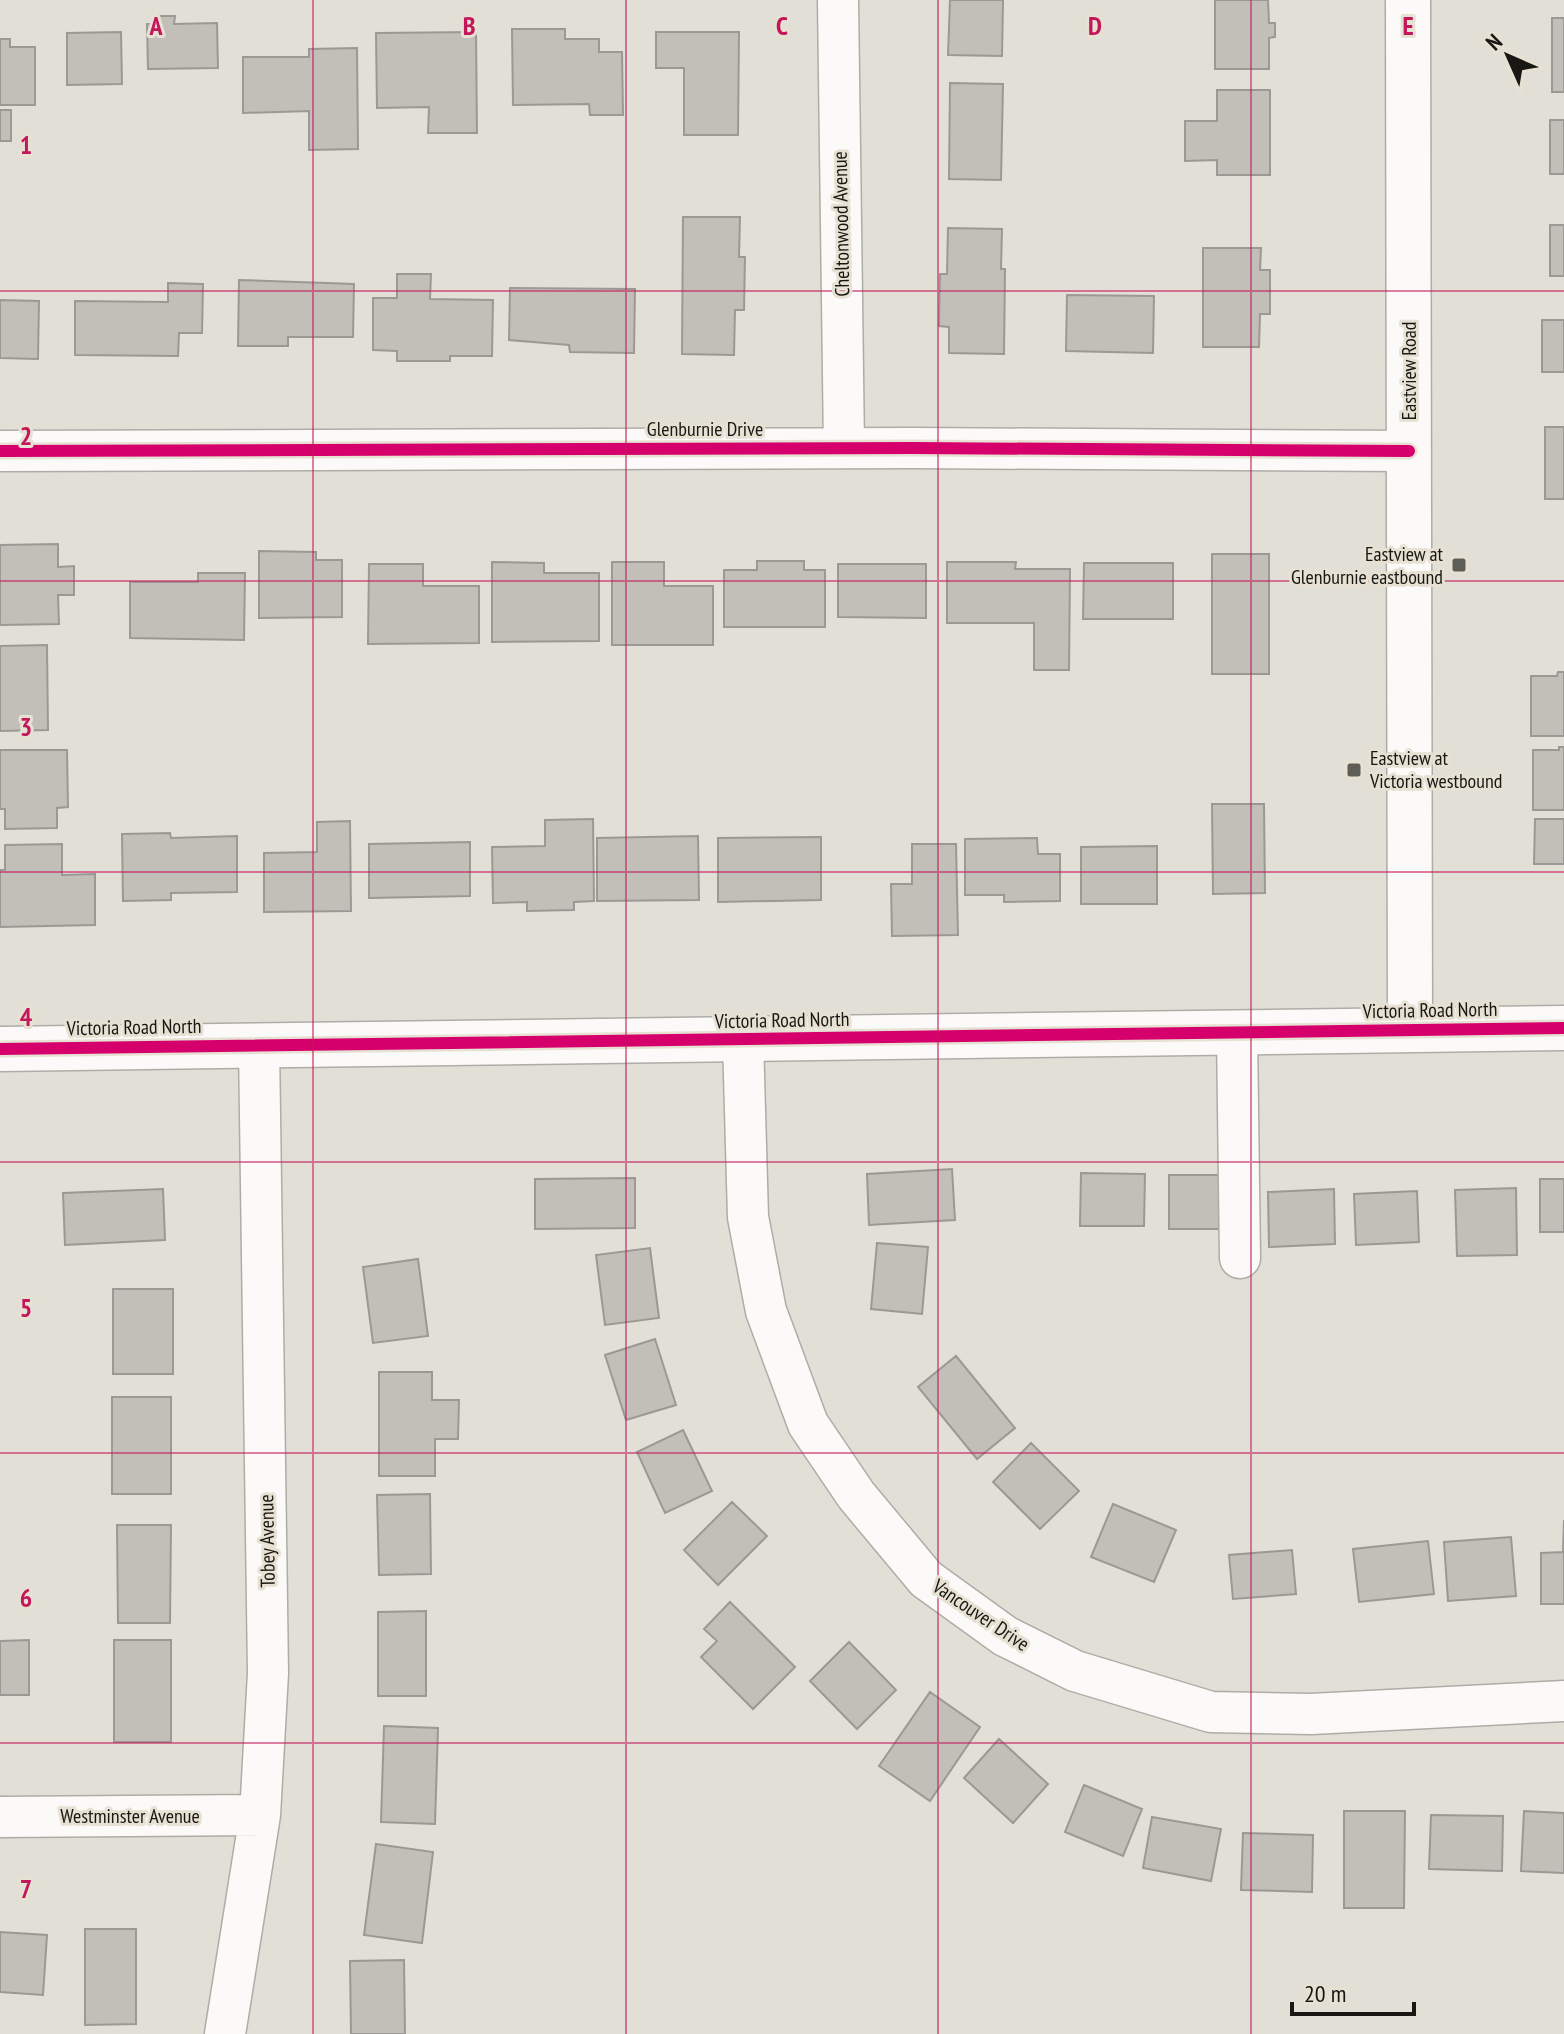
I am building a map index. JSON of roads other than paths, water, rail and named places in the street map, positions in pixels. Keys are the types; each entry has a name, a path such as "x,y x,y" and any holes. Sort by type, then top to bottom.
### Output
{"main road":[{"name":"Eastview Road","path":"1408,0 1410,1030"},
{"name":"Victoria Road North","path":"0,1049 1564,1028"}],"street":[{"name":"Cheltonwood Avenue","path":"838,0 844,448"},
{"name":"Glenburnie Drive","path":"0,451 844,448 1409,451"},
{"path":"1237,1033 1240,1258"},
{"name":"Vancouver Drive","path":"743,1040 748,1217 766,1311 808,1424 856,1495 926,1579 1005,1636 1075,1671 1211,1712 1311,1714 1564,1701"},
{"name":"Tobey Avenue","path":"225,2034 260,1815 268,1673 259,1045"},
{"name":"Westminster Avenue","path":"0,1817 260,1815"}],"place":[{"name":"Eastview at Glenburnie eastbound","path":"1459,565"},
{"name":"Eastview at Victoria westbound","path":"1354,770"}]}
